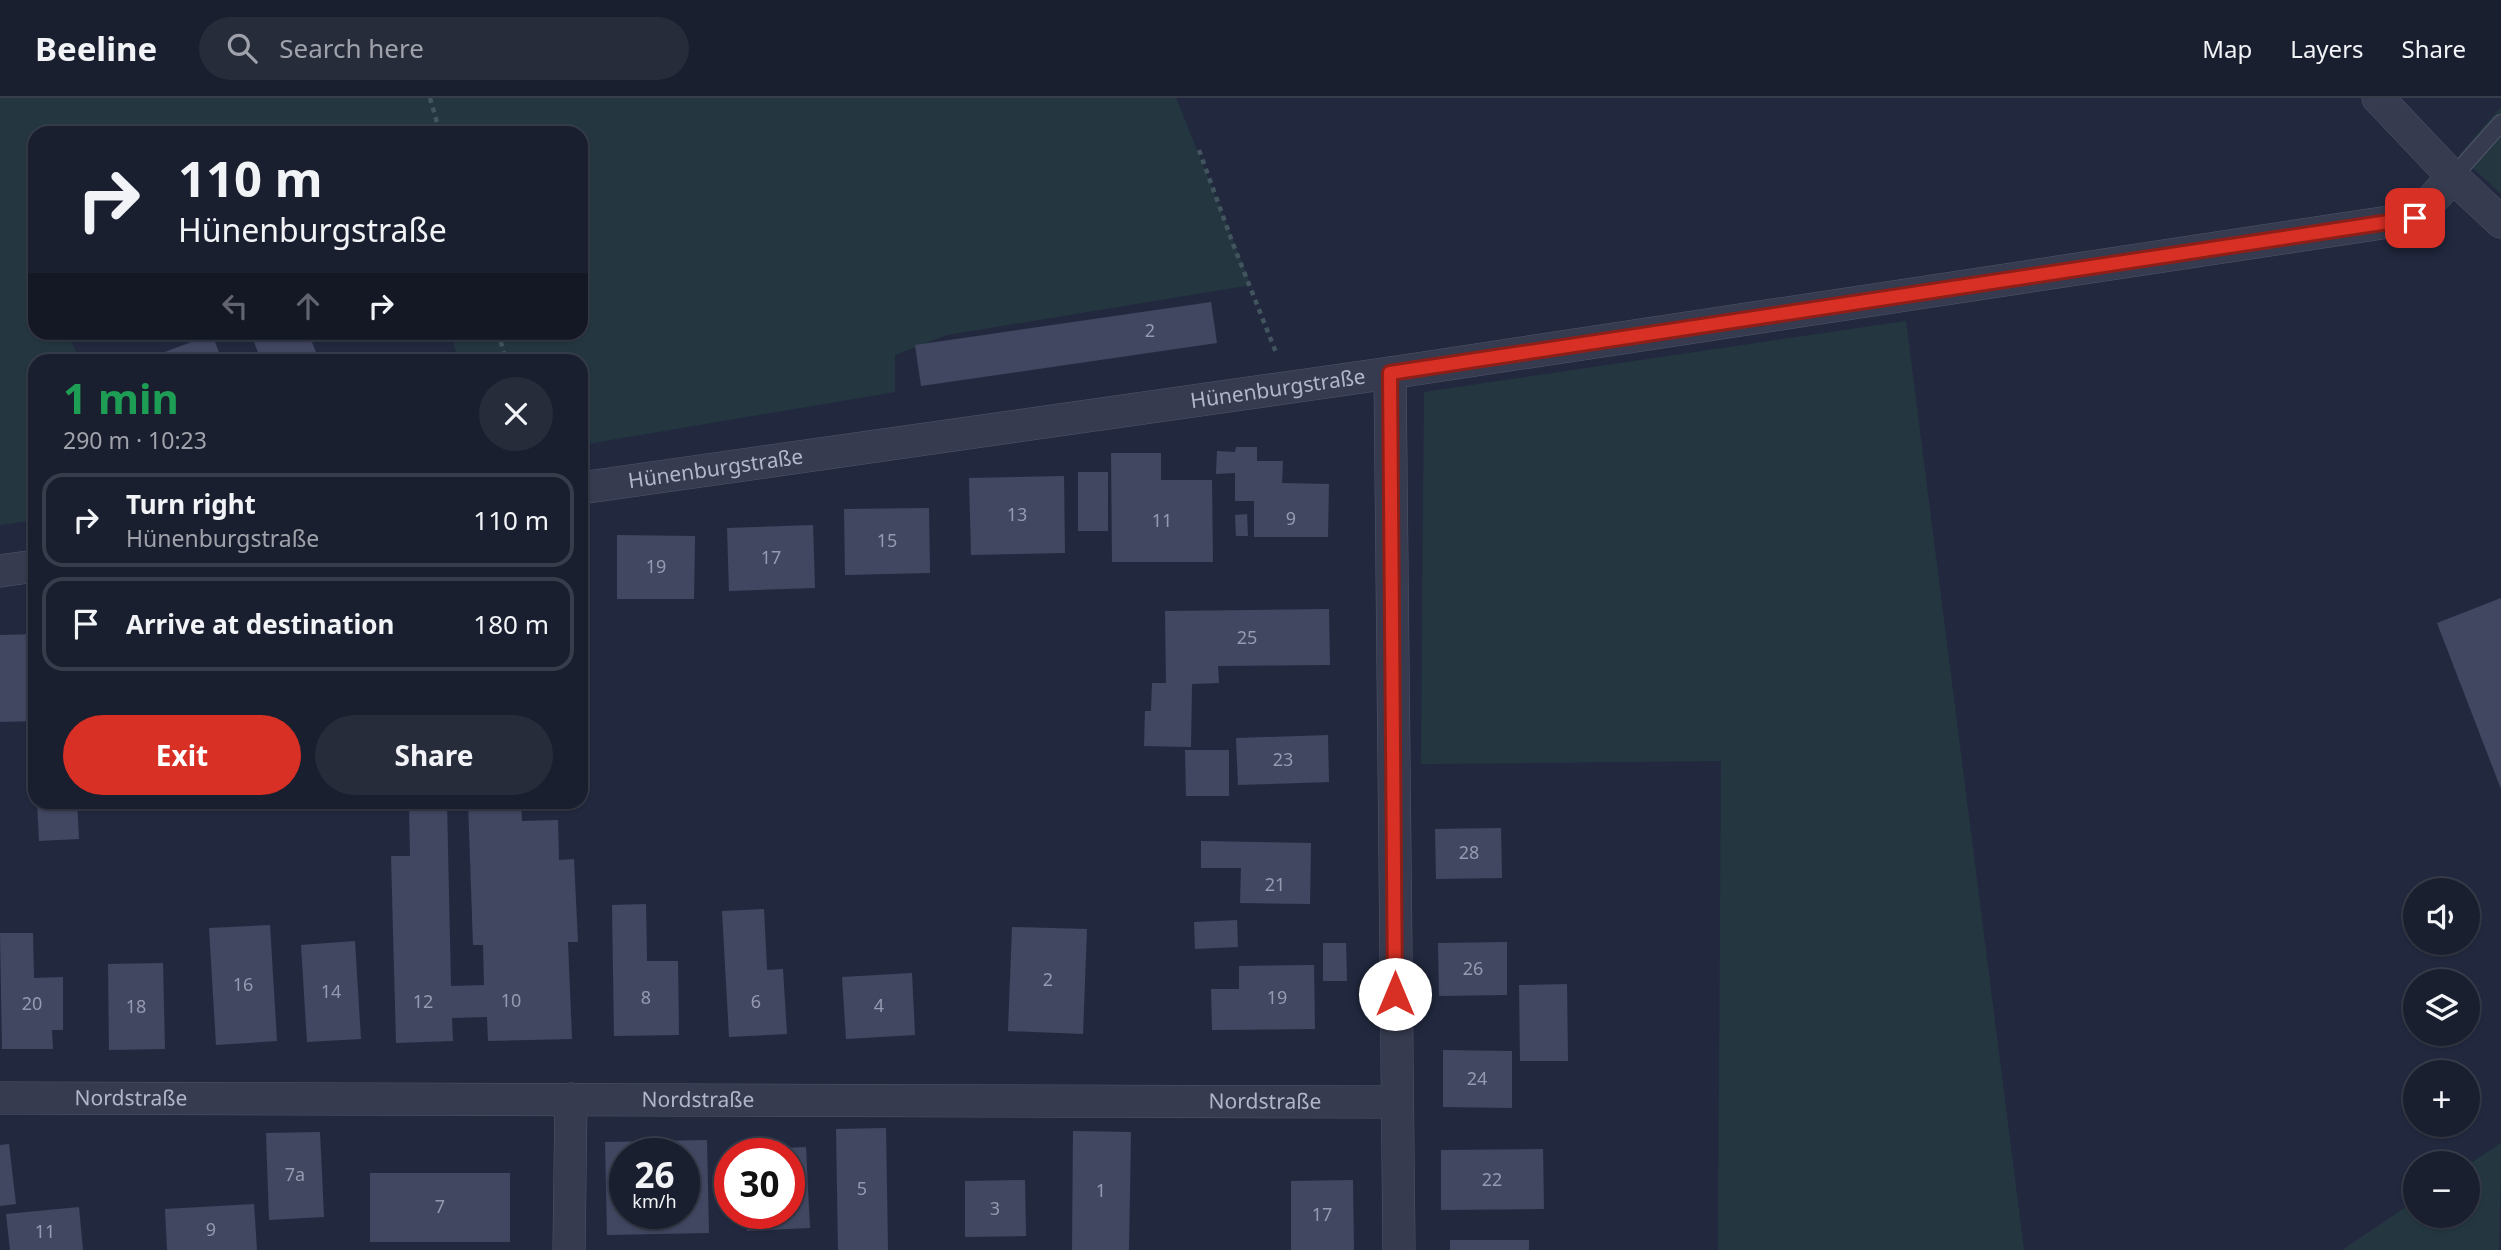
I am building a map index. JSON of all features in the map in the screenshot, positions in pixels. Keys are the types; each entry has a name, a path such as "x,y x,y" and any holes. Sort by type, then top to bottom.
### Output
{"street":[{"path":"2378,98 2453,177 2501,222"},
{"name":"Hünenburgstraße","path":"588,487 1390,373 2415,218 2453,177"},
{"path":"1390,373 1399,1250"},
{"path":"0,571 28,567"},
{"name":"Nordstraße","path":"0,1098 1396,1102"},
{"path":"569,1250 571,1099"}],"lane":[{"path":"2453,177 2501,123"}],"path":[{"path":"430,98 438,126"},
{"path":"1199,150 1289,386"}],"shaded area":[{"path":"0,98 1176,98 1251,285 947,335 895,355 895,392 588,444 588,354 457,354 452,340 588,340 588,126 28,126 28,340 70,340 77,354 28,354 28,521 0,525"},
{"path":"2501,107 2501,194 2459,155"},
{"path":"1906,321 2024,1250 1718,1250 1721,761 1421,764 1424,392"},
{"path":"2501,1143 2499,1250 2342,1250 2403,1209 2403,1228 2480,1228 2480,1157"}],"building":[{"path":"1211,302 1217,343 921,386 915,345"},
{"path":"196,340 214,340 220,354 166,354 165,352"},
{"path":"253,340 311,340 317,354 259,354"},
{"path":"1236,447 1257,447 1257,461 1283,461 1282,483 1329,484 1328,537 1254,537 1254,501 1235,501 1235,473 1216,474 1217,451 1235,452"},
{"path":"1111,453 1161,453 1161,480 1212,480 1213,562 1112,562"},
{"path":"1078,472 1108,472 1108,531 1078,531"},
{"path":"1064,476 1065,553 971,555 969,478"},
{"path":"929,508 930,573 845,575 844,509"},
{"path":"1247,514 1248,536 1236,536 1235,515"},
{"path":"813,525 815,588 729,591 727,528"},
{"path":"617,535 695,536 694,599 617,599"},
{"path":"2501,598 2501,789 2437,623"},
{"path":"1329,609 1330,665 1218,666 1219,683 1192,684 1191,747 1144,746 1145,711 1151,711 1152,683 1166,683 1165,611"},
{"path":"28,634 28,721 0,722 0,635"},
{"path":"1328,735 1329,782 1238,785 1236,738"},
{"path":"1185,750 1229,750 1229,796 1186,796"},
{"path":"37,809 77,809 79,839 39,841"},
{"path":"409,809 447,809 451,986 484,985 483,945 473,945 468,809 521,809 522,821 558,820 559,860 574,859 578,942 568,942 572,1039 488,1041 487,1017 452,1018 453,1041 396,1043 391,856 410,856"},
{"path":"1501,828 1502,878 1436,879 1435,829"},
{"path":"1201,841 1311,843 1310,904 1240,903 1241,868 1201,868"},
{"path":"646,904 647,961 678,961 679,1035 614,1036 612,905"},
{"path":"764,909 767,970 783,969 787,1034 729,1037 722,911"},
{"path":"1237,920 1238,947 1195,949 1194,922"},
{"path":"270,925 277,1041 216,1045 209,928"},
{"path":"1012,927 1087,929 1083,1034 1008,1031"},
{"path":"0,933 33,933 34,978 63,977 63,1030 52,1030 53,1049 2,1049"},
{"path":"355,941 361,1039 307,1042 301,945"},
{"path":"1507,942 1507,995 1439,996 1438,943"},
{"path":"1323,943 1346,943 1347,981 1323,981"},
{"path":"163,963 165,1049 109,1050 108,964"},
{"path":"1314,965 1315,1029 1212,1030 1211,989 1239,989 1239,966"},
{"path":"912,973 915,1035 846,1039 842,977"},
{"path":"1567,984 1568,1061 1520,1061 1519,985"},
{"path":"1443,1050 1512,1051 1512,1108 1443,1107"},
{"path":"886,1128 888,1250 838,1250 836,1129"},
{"path":"1073,1131 1131,1132 1129,1250 1072,1250"},
{"path":"320,1132 324,1217 269,1220 266,1133"},
{"path":"700,1140 707,1140 709,1233 607,1235 605,1142 609,1142 609,1229 700,1229"},
{"path":"9,1144 16,1204 0,1206 0,1145"},
{"path":"805,1147 810,1228 805,1228"},
{"path":"1543,1149 1544,1209 1441,1210 1441,1150"},
{"path":"370,1173 510,1173 510,1242 370,1242"},
{"path":"1025,1180 1026,1236 965,1237 965,1181"},
{"path":"1353,1180 1354,1250 1291,1250 1291,1181"},
{"path":"254,1204 257,1250 167,1250 165,1209"},
{"path":"79,1207 83,1250 10,1250 6,1214"},
{"path":"747,1229 789,1229 747,1231"},
{"path":"1450,1240 1529,1240 1529,1250 1450,1250"}],"route":[{"path":"1395,994 1390,373 2415,218"}]}
